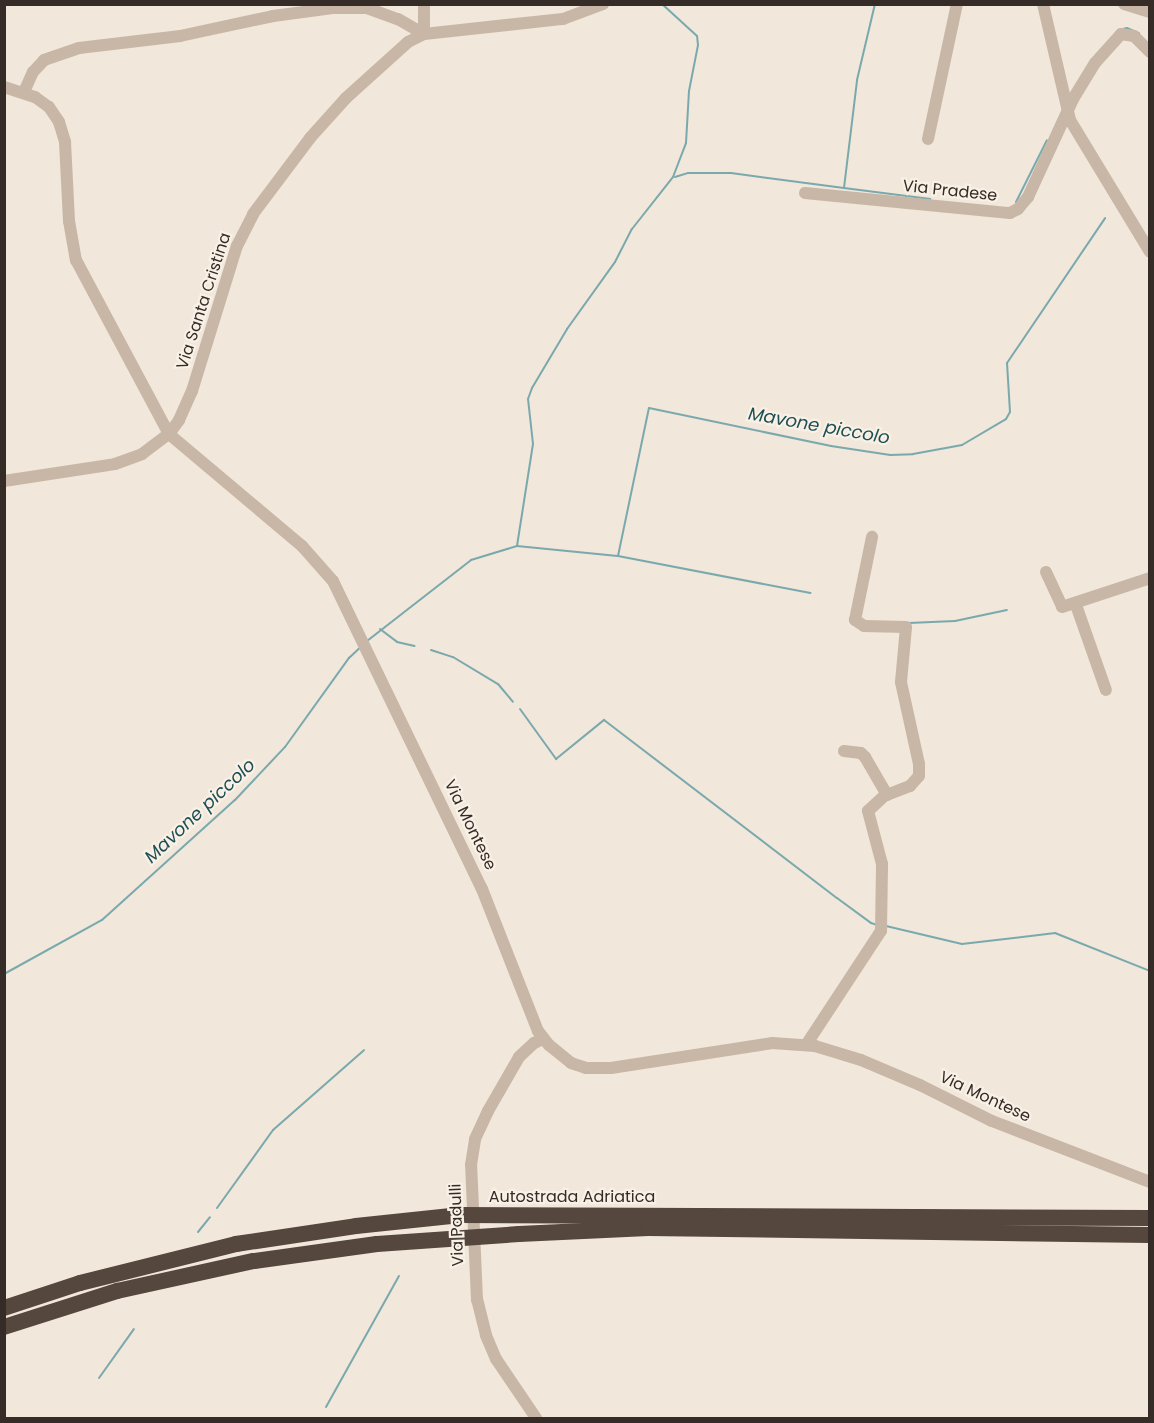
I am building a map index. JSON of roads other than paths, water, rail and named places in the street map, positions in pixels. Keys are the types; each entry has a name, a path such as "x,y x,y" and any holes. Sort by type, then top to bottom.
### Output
{"highway":[{"name":"Autostrada Adriatica","path":"4,1308 80,1283 236,1244 356,1226 460,1215 1149,1218"},
{"name":"Autostrada Adriatica","path":"4,1327 117,1291 254,1261 377,1244 648,1228 1149,1235"}],"street":[{"path":"24,92 33,72 44,60 79,48 180,36 273,16 334,8 367,8 398,19 424,34 424,4"},
{"name":"Via Santa Cristina","path":"4,481 114,464 142,454 169,434 179,420 192,391 237,246 253,214 310,138 346,98 408,42 424,34 563,19 603,4"},
{"path":"928,139 957,4"},
{"path":"1043,4 1068,112 1080,139 1149,252"},
{"path":"1124,4 1149,12"},
{"name":"Via Pradese","path":"805,193 1010,213 1018,209 1028,197 1068,112 1095,63 1121,34 1134,36 1149,52"},
{"path":"4,87 24,92 49,107 59,122 65,142 69,221 76,260 169,434"},
{"name":"Via Montese","path":"169,434 320,563 333,581 482,889 543,1039 571,1063 586,1068 603,1068 683,1059 772,1043 806,1045 861,1060 920,1085 992,1121 1149,1182"},
{"path":"806,1045 881,931 882,864 868,811 887,795 910,786 919,776 919,764 901,682 906,627 864,626 855,620 872,537"},
{"path":"1046,572 1062,607 1149,578"},
{"path":"1076,604 1106,690"},
{"path":"844,751 861,753 865,757 887,795"},
{"name":"Via Padulli","path":"536,1419 490,1348 477,1300 473,1257 471,1165 476,1138 488,1111 519,1057 534,1043 543,1039"}],"waterway":[{"name":"Mavone piccolo","path":"367,641 471,560 517,546 533,444 528,399 532,388 567,329 615,262 632,229 673,177 686,143 689,91 698,45 697,36 662,4"},
{"name":"Mavone piccolo","path":"675,177 688,173 731,173 844,188 857,80 875,4"},
{"name":"Mavone piccolo","path":"1123,29 1127,28 1139,33"},
{"name":"Mavone piccolo","path":"1016,202 1047,140"},
{"name":"Mavone piccolo","path":"844,188 930,199"},
{"name":"Mavone piccolo","path":"517,546 618,556 649,408 831,446 890,455 913,454 962,445 1006,419 1010,412 1007,363 1105,218"},
{"name":"Mavone piccolo","path":"618,556 810,593"},
{"name":"Mavone piccolo","path":"909,623 955,621 1007,610"},
{"name":"Mavone piccolo","path":"380,629 397,642 415,646"},
{"name":"Mavone piccolo","path":"4,974 102,920 235,800 285,747 349,658 361,647"},
{"name":"Mavone piccolo","path":"431,650 453,657 498,684 513,702"},
{"name":"Mavone piccolo","path":"520,709 556,759 604,720 837,898 877,925"},
{"name":"Mavone piccolo","path":"886,926 962,944 1055,933 1150,971"},
{"name":"Mavone piccolo","path":"217,1208 273,1130 364,1050"},
{"name":"Mavone piccolo","path":"198,1232 210,1217"},
{"name":"Mavone piccolo","path":"326,1407 399,1276"},
{"name":"Mavone piccolo","path":"99,1378 134,1329"}]}
